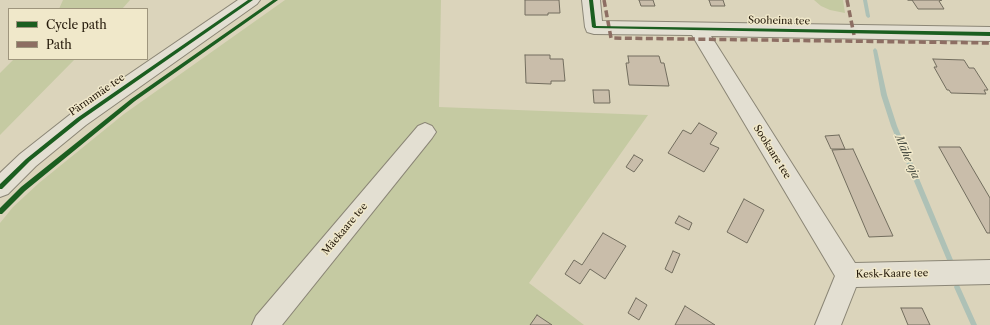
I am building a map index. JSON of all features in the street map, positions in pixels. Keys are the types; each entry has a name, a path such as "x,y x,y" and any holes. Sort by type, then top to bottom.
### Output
{"street":[{"name":"Pärnamäe tee","path":"0,187 28,160 78,119 251,0"},
{"name":"Sooheina tee","path":"591,0 594,27 990,34"},
{"name":"Sookaare tee","path":"697,28 848,275"},
{"name":"Mäekaare tee","path":"265,325 425,132"},
{"name":"Kesk-Kaare tee","path":"828,325 848,275 990,272"}],"green space":[{"path":"63,0 130,0 123,8 59,8"},
{"path":"285,0 441,0 439,107 648,115 529,283 584,325 0,325 0,223 13,207 39,183 124,114"},
{"path":"814,0 843,0 845,13 830,10 821,6"},
{"path":"13,60 74,60 0,135 0,73"}],"building":[{"path":"525,0 559,0 560,13 548,13 548,15 525,15"},
{"path":"639,0 653,0 655,6 641,6"},
{"path":"709,0 723,0 725,6 711,6"},
{"path":"912,0 942,0 939,1 944,9 918,9"},
{"path":"525,55 550,55 550,59 563,59 565,81 551,81 551,84 526,83"},
{"path":"628,56 659,56 661,63 664,63 669,86 629,85 626,63 629,63"},
{"path":"933,59 964,60 969,68 974,68 988,90 984,90 986,94 951,93 947,90 934,67 937,67"},
{"path":"593,90 609,90 610,103 594,103"},
{"path":"699,123 717,133 710,144 719,148 704,172 668,153 683,130 691,134"},
{"path":"839,135 845,149 831,149 825,136"},
{"path":"939,147 960,147 990,198 990,233 987,233"},
{"path":"853,149 893,236 869,237 832,150"},
{"path":"634,155 643,160 634,172 626,167"},
{"path":"744,199 764,210 747,243 727,232"},
{"path":"679,216 692,223 689,230 675,223"},
{"path":"603,233 626,246 605,279 590,269 580,284 565,274 574,260 582,265"},
{"path":"673,251 680,254 672,273 665,269"},
{"path":"636,298 647,305 639,320 628,313"},
{"path":"685,306 715,325 675,325"},
{"path":"901,308 922,308 930,325 908,325"},
{"path":"537,315 552,325 530,325"}],"waterway":[{"name":"Mähe oja","path":"865,0 868,16"},
{"name":"Mähe oja","path":"875,50 884,95 894,126 950,260"},
{"name":"Mähe oja","path":"957,287 974,325"}],"marked path":[{"path":"604,0 611,38 990,43"},
{"path":"847,0 854,35"}],"cycle path":[{"path":"0,187 28,160 79,119 251,0"},
{"path":"0,212 23,189 133,100 276,0"},
{"path":"591,0 594,27 990,34"}]}
